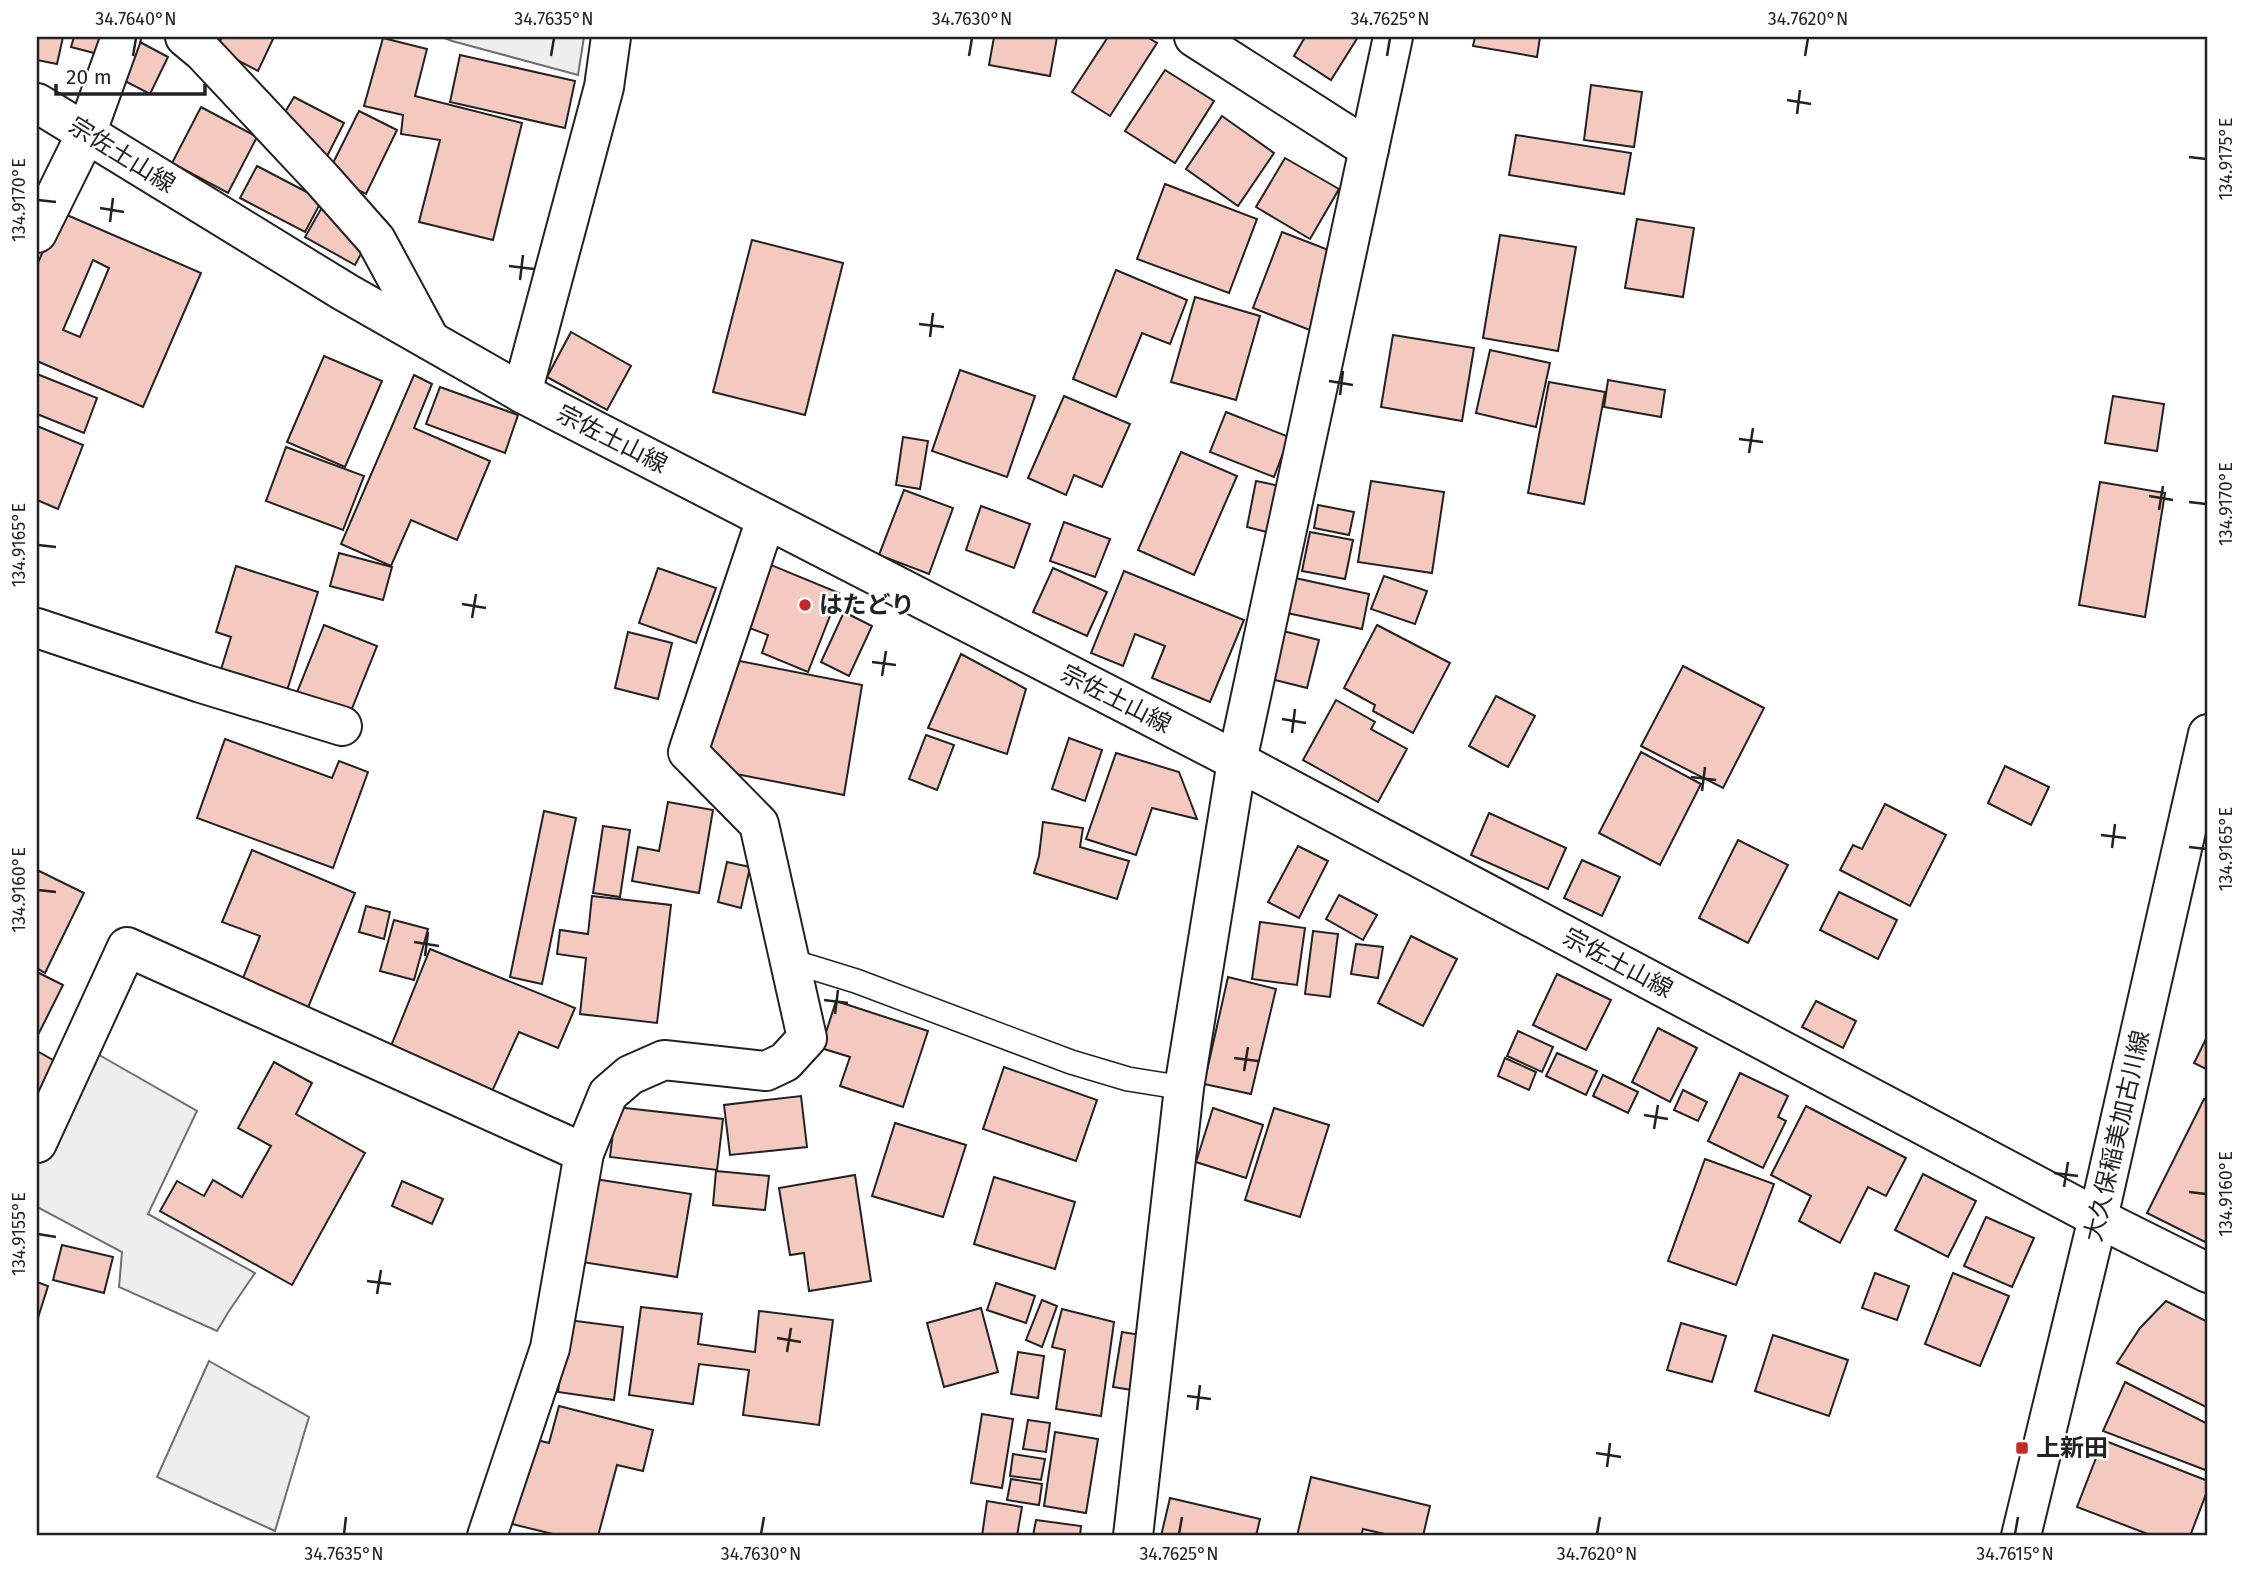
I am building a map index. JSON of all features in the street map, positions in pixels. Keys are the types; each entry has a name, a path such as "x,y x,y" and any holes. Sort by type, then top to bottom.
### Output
{"street":[{"path":"37,233 86,134 121,37"},
{"path":"186,37 376,240 430,340"},
{"path":"522,393 604,87 611,37"},
{"path":"1194,37 1369,149"},
{"path":"1133,1536 1184,1088 1237,761 1393,37"},
{"name":"宗佐土山線","path":"37,103 345,292 522,393 1237,761 2098,1218 2208,1273"},
{"path":"487,1536 550,1348 584,1153 608,1094 631,1075 664,1060 766,1071 785,1062 807,1038 758,824 688,752 766,519"},
{"path":"37,628 201,683 342,726"},
{"name":"大久保稲美加古川線","path":"2021,1536 2098,1218 2208,734"},
{"path":"37,1143 127,947 584,1153"}],"lane":[{"path":"791,961 856,981 1071,1062 1128,1079 1184,1088"}],"shaded area":[{"path":"442,37 584,37 578,75"},
{"path":"94,1052 197,1111 148,1214 255,1273 217,1331 119,1287 122,1252 37,1207 37,1161"},
{"path":"209,1361 309,1417 275,1531 157,1477"}],"building":[{"path":"37,37 63,37 57,64 37,60"},
{"path":"74,37 102,37 98,54 71,47"},
{"path":"222,37 274,37 258,71 216,49"},
{"path":"994,37 1057,37 1050,76 989,65"},
{"path":"1108,37 1147,37 1157,43 1110,116 1072,92"},
{"path":"1305,37 1358,37 1331,80 1294,56"},
{"path":"1475,37 1540,37 1537,57 1473,46"},
{"path":"383,38 427,49 415,96 522,123 493,240 419,222 440,140 401,134 403,115 364,106"},
{"path":"138,41 168,57 150,94 119,78"},
{"path":"460,55 575,81 565,128 450,102"},
{"path":"1165,70 1214,101 1175,163 1125,131"},
{"path":"1591,85 1642,92 1634,147 1584,140"},
{"path":"294,97 344,123 322,166 278,124"},
{"path":"201,107 257,137 228,193 172,163"},
{"path":"359,111 397,130 366,194 327,175"},
{"path":"1222,116 1274,153 1238,206 1186,169"},
{"path":"1516,135 1631,153 1624,194 1509,175"},
{"path":"1285,158 1339,189 1310,239 1256,207"},
{"path":"257,166 322,200 305,232 240,198"},
{"path":"1165,184 1257,219 1229,293 1137,259"},
{"path":"321,209 370,237 355,265 305,237"},
{"path":"60,212 201,273 143,407 37,361 37,265","holes":["93,260 109,268 80,337 63,330"]},
{"path":"1637,219 1694,228 1683,297 1625,288"},
{"path":"1282,232 1344,256 1315,332 1253,308"},
{"path":"1500,235 1576,247 1558,351 1483,338"},
{"path":"752,240 843,263 805,415 713,392"},
{"path":"1116,270 1187,300 1170,344 1142,333 1116,397 1073,379"},
{"path":"1195,297 1260,316 1236,400 1171,382"},
{"path":"571,332 631,366 607,410 547,377"},
{"path":"1393,335 1474,348 1462,421 1381,407"},
{"path":"1490,350 1550,363 1536,427 1476,413"},
{"path":"324,356 382,381 345,467 287,442"},
{"path":"960,370 1035,396 1007,477 932,451"},
{"path":"37,374 97,398 84,433 37,414"},
{"path":"414,375 432,384 414,428 490,461 457,540 411,520 391,566 341,544"},
{"path":"1608,380 1665,390 1661,417 1604,407"},
{"path":"1549,382 1605,392 1584,504 1528,493"},
{"path":"440,387 518,415 505,453 426,424"},
{"path":"1064,396 1130,424 1102,487 1074,475 1066,495 1028,478"},
{"path":"2113,396 2164,404 2157,451 2105,443"},
{"path":"1226,412 1289,437 1274,477 1210,452"},
{"path":"37,426 83,445 58,509 37,500"},
{"path":"903,437 928,441 920,489 896,485"},
{"path":"286,447 364,476 343,530 266,501"},
{"path":"1181,452 1237,476 1194,575 1138,550"},
{"path":"1256,481 1285,487 1275,534 1247,527"},
{"path":"1371,481 1444,492 1432,573 1358,562"},
{"path":"2100,482 2165,493 2145,617 2079,605"},
{"path":"904,490 953,508 929,574 879,555"},
{"path":"1318,505 1354,512 1349,535 1314,528"},
{"path":"981,506 1030,524 1014,568 966,550"},
{"path":"1064,522 1110,539 1095,577 1050,561"},
{"path":"1310,532 1353,540 1345,579 1302,571"},
{"path":"339,553 392,567 383,600 330,586"},
{"path":"759,560 839,593 808,672 762,653 768,635 734,622"},
{"path":"236,566 318,592 285,697 219,676 231,637 216,632"},
{"path":"658,568 716,588 696,643 639,623"},
{"path":"1053,568 1107,592 1087,636 1033,612"},
{"path":"1124,571 1244,620 1210,702 1152,678 1165,646 1135,634 1123,666 1091,653"},
{"path":"1384,576 1427,591 1415,624 1371,609"},
{"path":"1295,578 1369,594 1362,629 1287,613"},
{"path":"844,612 872,626 849,676 821,662"},
{"path":"324,625 377,646 347,721 294,700"},
{"path":"1377,625 1450,663 1413,733 1373,711 1375,705 1344,688"},
{"path":"1283,631 1319,640 1307,688 1271,679"},
{"path":"628,632 672,643 658,699 615,688"},
{"path":"961,654 1026,689 1007,754 928,728"},
{"path":"724,658 862,685 844,795 726,772 703,764"},
{"path":"1683,666 1764,708 1723,788 1641,746"},
{"path":"1496,696 1535,716 1508,767 1469,746"},
{"path":"1336,700 1375,722 1371,729 1407,749 1378,802 1303,760"},
{"path":"926,735 954,745 937,790 909,779"},
{"path":"1069,738 1102,750 1085,801 1052,789"},
{"path":"225,739 332,778 339,761 368,772 333,868 197,818"},
{"path":"1641,752 1701,784 1660,865 1599,833"},
{"path":"1116,753 1179,772 1197,819 1152,808 1136,855 1086,839"},
{"path":"2005,766 2049,787 2031,825 1988,803"},
{"path":"668,802 713,810 699,893 632,881 638,847 659,851"},
{"path":"1885,804 1946,835 1910,906 1840,870 1853,845 1862,849"},
{"path":"544,811 576,818 542,984 510,977"},
{"path":"1489,813 1566,848 1548,889 1471,855"},
{"path":"1043,822 1083,828 1080,847 1129,861 1117,899 1034,873"},
{"path":"603,826 630,830 620,897 593,893"},
{"path":"1738,840 1788,865 1748,943 1699,918"},
{"path":"1298,846 1328,861 1299,918 1268,902"},
{"path":"252,850 355,893 305,1015 239,988 260,936 222,922"},
{"path":"1582,860 1620,877 1602,916 1564,898"},
{"path":"727,862 750,867 741,908 718,902"},
{"path":"37,870 84,893 45,973 37,968"},
{"path":"1839,892 1897,920 1878,959 1820,930"},
{"path":"1339,895 1377,915 1363,940 1326,919"},
{"path":"592,896 671,905 657,1023 580,1014 586,958 557,954 560,930 588,934"},
{"path":"366,906 390,912 384,939 359,932"},
{"path":"394,920 428,929 414,980 380,971"},
{"path":"1260,922 1305,928 1297,985 1252,979"},
{"path":"1313,931 1338,934 1330,997 1305,994"},
{"path":"1411,936 1457,959 1423,1026 1378,1003"},
{"path":"1356,944 1383,947 1378,978 1351,974"},
{"path":"430,949 575,1008 558,1048 519,1032 489,1098 387,1056"},
{"path":"37,972 63,985 39,1033 37,1032"},
{"path":"1557,974 1611,1000 1586,1050 1533,1025"},
{"path":"1228,977 1276,989 1251,1094 1204,1084"},
{"path":"836,1001 928,1031 903,1107 840,1086 850,1057 821,1048"},
{"path":"1816,1001 1856,1021 1843,1048 1802,1027"},
{"path":"1658,1028 1697,1048 1670,1102 1632,1082"},
{"path":"1518,1031 1553,1047 1542,1072 1507,1056"},
{"path":"2208,1035 2208,1070 2194,1063"},
{"path":"37,1051 60,1064 37,1108"},
{"path":"1557,1053 1597,1071 1586,1095 1546,1076"},
{"path":"1505,1058 1536,1072 1529,1090 1498,1076"},
{"path":"274,1062 312,1083 296,1114 365,1153 292,1285 160,1211 177,1181 204,1196 213,1180 242,1197 271,1146 238,1128"},
{"path":"1004,1067 1097,1100 1076,1161 983,1129"},
{"path":"1740,1073 1788,1096 1778,1117 1786,1121 1763,1168 1708,1141"},
{"path":"1603,1075 1638,1092 1628,1113 1593,1096"},
{"path":"1683,1090 1707,1102 1698,1121 1674,1110"},
{"path":"801,1096 807,1147 730,1155 724,1105"},
{"path":"2204,1099 2208,1101 2208,1236 2205,1242 2147,1213"},
{"path":"1806,1106 1906,1158 1886,1196 1868,1187 1840,1243 1799,1221 1811,1196 1771,1175"},
{"path":"616,1107 723,1119 717,1170 610,1157"},
{"path":"1213,1108 1263,1125 1246,1178 1196,1162"},
{"path":"1274,1108 1329,1125 1300,1217 1245,1200"},
{"path":"895,1123 966,1145 943,1217 872,1196"},
{"path":"1705,1159 1774,1184 1736,1285 1668,1261"},
{"path":"716,1171 769,1176 765,1210 713,1205"},
{"path":"1923,1174 1976,1201 1948,1257 1895,1230"},
{"path":"855,1175 871,1281 809,1291 804,1253 790,1255 779,1188"},
{"path":"994,1177 1075,1202 1055,1269 974,1244"},
{"path":"595,1179 691,1194 677,1277 582,1262"},
{"path":"402,1181 443,1199 432,1224 392,1206"},
{"path":"1986,1217 2034,1238 2012,1287 1964,1266"},
{"path":"62,1245 113,1257 104,1293 53,1280"},
{"path":"1875,1273 1909,1286 1897,1320 1862,1308"},
{"path":"1953,1273 2009,1296 1980,1366 1925,1344"},
{"path":"37,1282 48,1286 37,1321"},
{"path":"996,1283 1035,1296 1026,1323 987,1310"},
{"path":"1042,1300 1057,1306 1042,1347 1026,1340"},
{"path":"2166,1301 2208,1322 2208,1408 2117,1363 2140,1328"},
{"path":"641,1307 702,1314 698,1344 755,1352 759,1311 833,1320 819,1425 743,1415 749,1370 699,1364 693,1404 629,1395"},
{"path":"981,1308 998,1372 944,1387 927,1323"},
{"path":"1062,1309 1114,1322 1101,1416 1056,1409 1065,1350 1052,1347"},
{"path":"568,1320 623,1327 614,1400 558,1392"},
{"path":"1681,1323 1726,1336 1712,1382 1667,1370"},
{"path":"1122,1332 1141,1335 1132,1390 1113,1387"},
{"path":"1773,1335 1848,1360 1829,1416 1755,1391"},
{"path":"1018,1352 1044,1356 1038,1398 1011,1394"},
{"path":"2125,1382 2208,1424 2208,1471 2103,1431"},
{"path":"559,1406 653,1430 643,1471 617,1465 598,1536 561,1536 512,1524 533,1439 549,1443"},
{"path":"982,1414 1013,1419 1002,1488 971,1483"},
{"path":"1028,1420 1050,1423 1046,1452 1023,1449"},
{"path":"1055,1432 1098,1439 1086,1513 1044,1506"},
{"path":"2103,1440 2208,1481 2208,1489 2190,1536 2153,1536 2077,1507"},
{"path":"1013,1454 1045,1459 1041,1480 1010,1476"},
{"path":"1311,1477 1430,1506 1423,1536 1393,1536 1363,1529 1361,1536 1297,1536"},
{"path":"1011,1479 1042,1484 1039,1505 1007,1500"},
{"path":"1170,1498 1260,1519 1256,1536 1161,1536"},
{"path":"987,1501 1022,1507 1017,1536 982,1536"},
{"path":"1036,1520 1081,1526 1080,1536 1033,1536"}],"place":[{"name":"はたどり","path":"805,605"},
{"name":"上新田","path":"2022,1448"}]}
